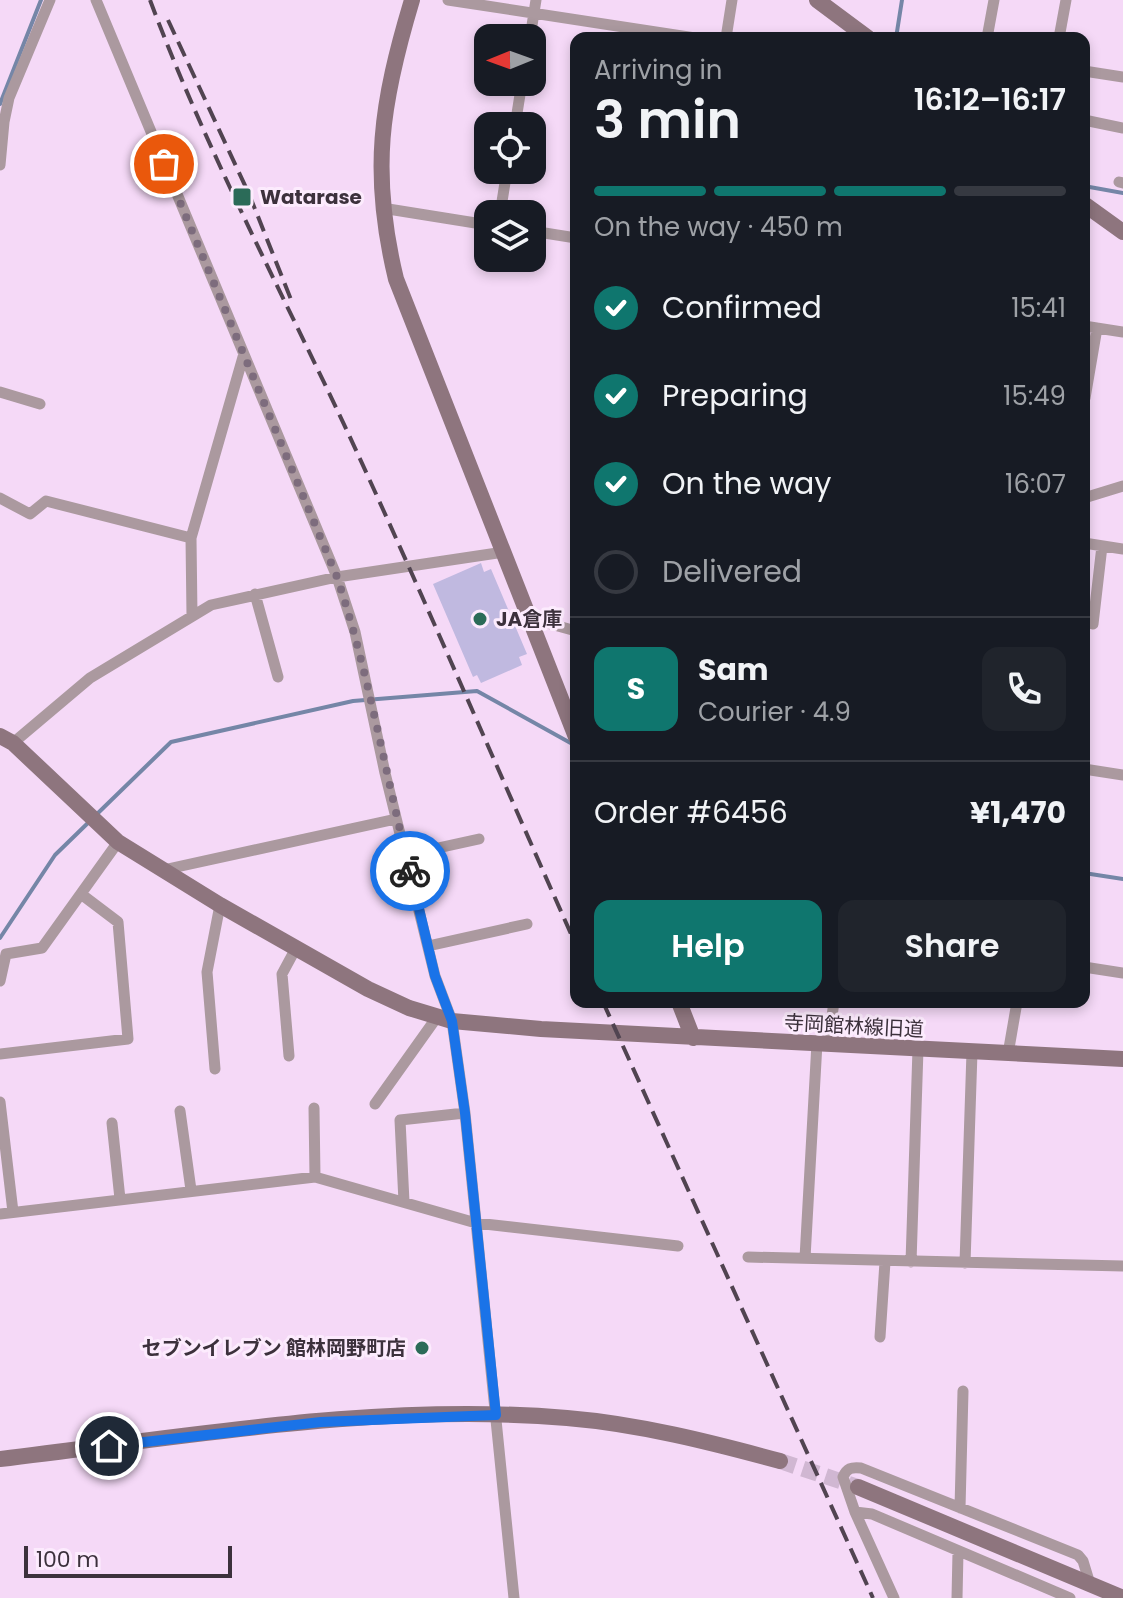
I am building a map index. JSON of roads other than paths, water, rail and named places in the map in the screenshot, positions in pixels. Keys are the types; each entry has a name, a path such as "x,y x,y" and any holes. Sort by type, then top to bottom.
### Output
{"street":[{"path":"0,165 2,116 50,0"},
{"path":"96,0 337,577 355,632 396,819 444,1005 444,1019 465,1113 514,1598"},
{"path":"412,0 391,69 379,153 382,208 396,279 570,722"},
{"path":"448,0 655,32"},
{"path":"532,24 536,0"},
{"path":"727,32 732,0"},
{"path":"817,0 860,32"},
{"path":"988,32 994,0"},
{"path":"1060,32 1066,0"},
{"path":"1090,72 1123,77"},
{"path":"1090,121 1123,128"},
{"path":"382,208 474,223"},
{"path":"1090,208 1123,232"},
{"path":"546,233 570,237"},
{"path":"1090,327 1123,332"},
{"path":"1090,369 1097,328"},
{"path":"192,616 191,538 243,357"},
{"path":"0,392 40,404"},
{"path":"1090,496 1123,486"},
{"path":"0,498 30,514 46,501 191,538"},
{"path":"1090,544 1123,549"},
{"path":"1093,624 1102,546"},
{"path":"6,740 90,678 211,605 337,577 504,552"},
{"path":"255,594 278,677"},
{"path":"529,618 570,629"},
{"name":"寺岡館林線旧道","path":"6,740 118,842 220,905 368,989 444,1019 541,1029 693,1038 1123,1059"},
{"path":"1090,770 1123,775"},
{"path":"162,870 396,819"},
{"path":"406,855 479,839"},
{"path":"0,981 6,954 42,948 118,842"},
{"path":"0,1054 128,1039 118,922 81,894"},
{"path":"215,1069 207,972 220,905"},
{"path":"428,946 527,924"},
{"path":"289,1056 282,974 296,948"},
{"path":"1090,968 1123,973"},
{"path":"681,1008 693,1038"},
{"path":"805,1258 822,1044 832,1008"},
{"path":"1008,1054 1016,1008"},
{"path":"375,1104 444,1019"},
{"path":"911,1262 918,1049"},
{"path":"965,1263 972,1052"},
{"path":"0,1102 13,1212"},
{"path":"314,1108 315,1177"},
{"path":"180,1111 191,1190"},
{"path":"404,1202 400,1120 465,1113"},
{"path":"112,1123 120,1199"},
{"path":"0,1214 315,1177 476,1223 678,1246"},
{"path":"748,1257 1123,1266"},
{"path":"880,1337 885,1262"},
{"path":"960,1508 963,1391"},
{"path":"0,1459 321,1422 496,1415 568,1418 628,1426 780,1461"},
{"path":"894,1598 855,1512 843,1477 852,1467 1078,1555 1090,1584"},
{"path":"858,1487 1123,1598"},
{"path":"855,1512 872,1514 1070,1598"},
{"path":"957,1598 958,1552"}],"waterway":[{"path":"0,104 41,0"},
{"path":"897,32 902,0"},
{"path":"1090,187 1123,193"},
{"path":"97,814 171,742 353,701 477,691 570,743"},
{"path":"0,938 55,855 91,820"},
{"path":"1090,874 1123,879"}],"tunnel":[{"path":"780,1461 858,1487"}],"railway":[{"path":"150,0 195,111 378,498 570,931"},
{"path":"168,20 249,194 292,302"},
{"path":"606,1008 873,1598"}],"place":[{"name":"Watarase","path":"242,197"},
{"name":"JA倉庫","path":"480,619"},
{"name":"セブンイレブン 館林岡野町店","path":"422,1348"}]}
